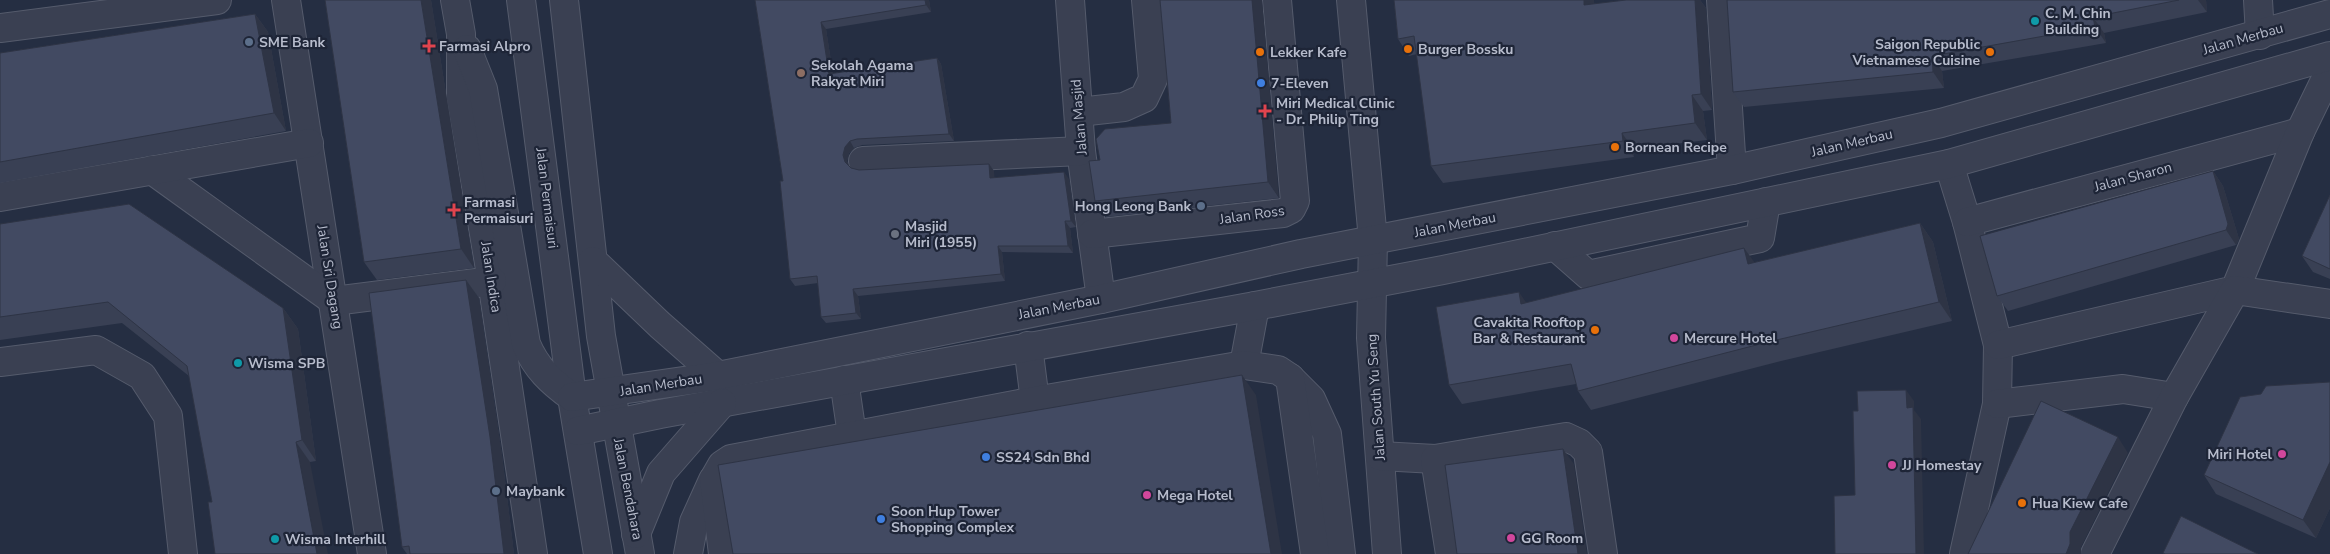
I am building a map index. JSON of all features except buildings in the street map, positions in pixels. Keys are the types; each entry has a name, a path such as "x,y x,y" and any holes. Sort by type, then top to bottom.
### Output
{"street":[{"path":"0,28 217,0"},
{"name":"Jalan Sri Dagang","path":"286,0 372,554"},
{"name":"Jalan Indica","path":"455,0 461,34 461,98 492,282 533,554"},
{"name":"Jalan Permaisuri","path":"521,0 578,431"},
{"path":"564,0 593,261 610,392"},
{"name":"Jalan Masjid","path":"1070,0 1081,151 1101,299"},
{"path":"1079,112 1124,107 1144,98 1153,79 1146,0"},
{"name":"Jalan Ross","path":"1092,234 1283,213 1291,210 1295,201 1278,0"},
{"name":"Jalan South Yu Seng","path":"1351,0 1373,240 1372,338 1387,554"},
{"path":"1721,0 1732,170"},
{"path":"2258,0 2260,35"},
{"name":"Jalan Merbau","path":"572,397 718,376 1101,299 1301,254 1732,170 1941,123 2330,14"},
{"path":"461,34 482,89 526,344 534,362 552,383 572,397"},
{"name":"Jalan Merbau","path":"578,431 1028,346 1255,306 1515,255 1949,164 2330,56"},
{"path":"2095,554 2174,397 2235,290 2300,132 2330,70"},
{"name":"Jalan Sharon","path":"1966,222 2300,132"},
{"path":"0,197 309,143"},
{"path":"863,161 1081,151"},
{"path":"1949,164 1998,345 1997,404 1964,554"},
{"path":"152,170 334,301 492,282"},
{"path":"1510,214 1515,255"},
{"path":"593,261 660,325 718,376"},
{"path":"1998,345 2235,290 2330,304"},
{"path":"1244,365 1255,306"},
{"path":"1028,346 1035,401"},
{"path":"0,362 96,350 142,376 168,416 183,554"},
{"path":"688,554 694,522 714,479 722,466 731,460 1035,401 1244,365 1278,370 1290,378 1311,399 1327,434 1341,554"},
{"path":"1290,378 1316,554"},
{"path":"844,380 852,436"},
{"path":"1997,404 2123,389 2174,397"},
{"name":"Jalan Bendahara","path":"610,392 638,544"},
{"path":"638,544 661,473 722,403"},
{"path":"578,431 598,554"},
{"path":"1380,456 1435,459 1566,437 1579,443 1588,452 1603,554"},
{"path":"1435,459 1450,554"},
{"path":"714,479 723,554"}],"place":[{"name":"C. M. Chin Building","path":"2035,21"},
{"name":"SME Bank","path":"249,42"},
{"name":"Farmasi Alpro","path":"429,46"},
{"name":"Burger Bossku","path":"1408,49"},
{"name":"Lekker Kafe","path":"1260,52"},
{"name":"Saigon Republic Vietnamese Cuisine","path":"1990,52"},
{"name":"Sekolah Agama Rakyat Miri","path":"801,73"},
{"name":"7-Eleven","path":"1261,83"},
{"name":"Miri Medical Clinic - Dr. Philip Ting","path":"1265,111"},
{"name":"Bornean Recipe","path":"1615,147"},
{"name":"Hong Leong Bank","path":"1201,206"},
{"name":"Farmasi Permaisuri","path":"454,210"},
{"name":"Masjid Miri (1955)","path":"895,234"},
{"name":"Cavakita Rooftop Bar & Restaurant","path":"1595,330"},
{"name":"Mercure Hotel","path":"1674,338"},
{"name":"Wisma SPB","path":"238,363"},
{"name":"Miri Hotel","path":"2282,454"},
{"name":"SS24 Sdn Bhd","path":"986,457"},
{"name":"JJ Homestay","path":"1892,465"},
{"name":"Maybank","path":"496,491"},
{"name":"Mega Hotel","path":"1147,495"},
{"name":"Hua Kiew Cafe","path":"2022,503"},
{"name":"Soon Hup Tower Shopping Complex","path":"881,519"},
{"name":"GG Room","path":"1511,538"},
{"name":"Wisma Interhill","path":"275,539"}]}
